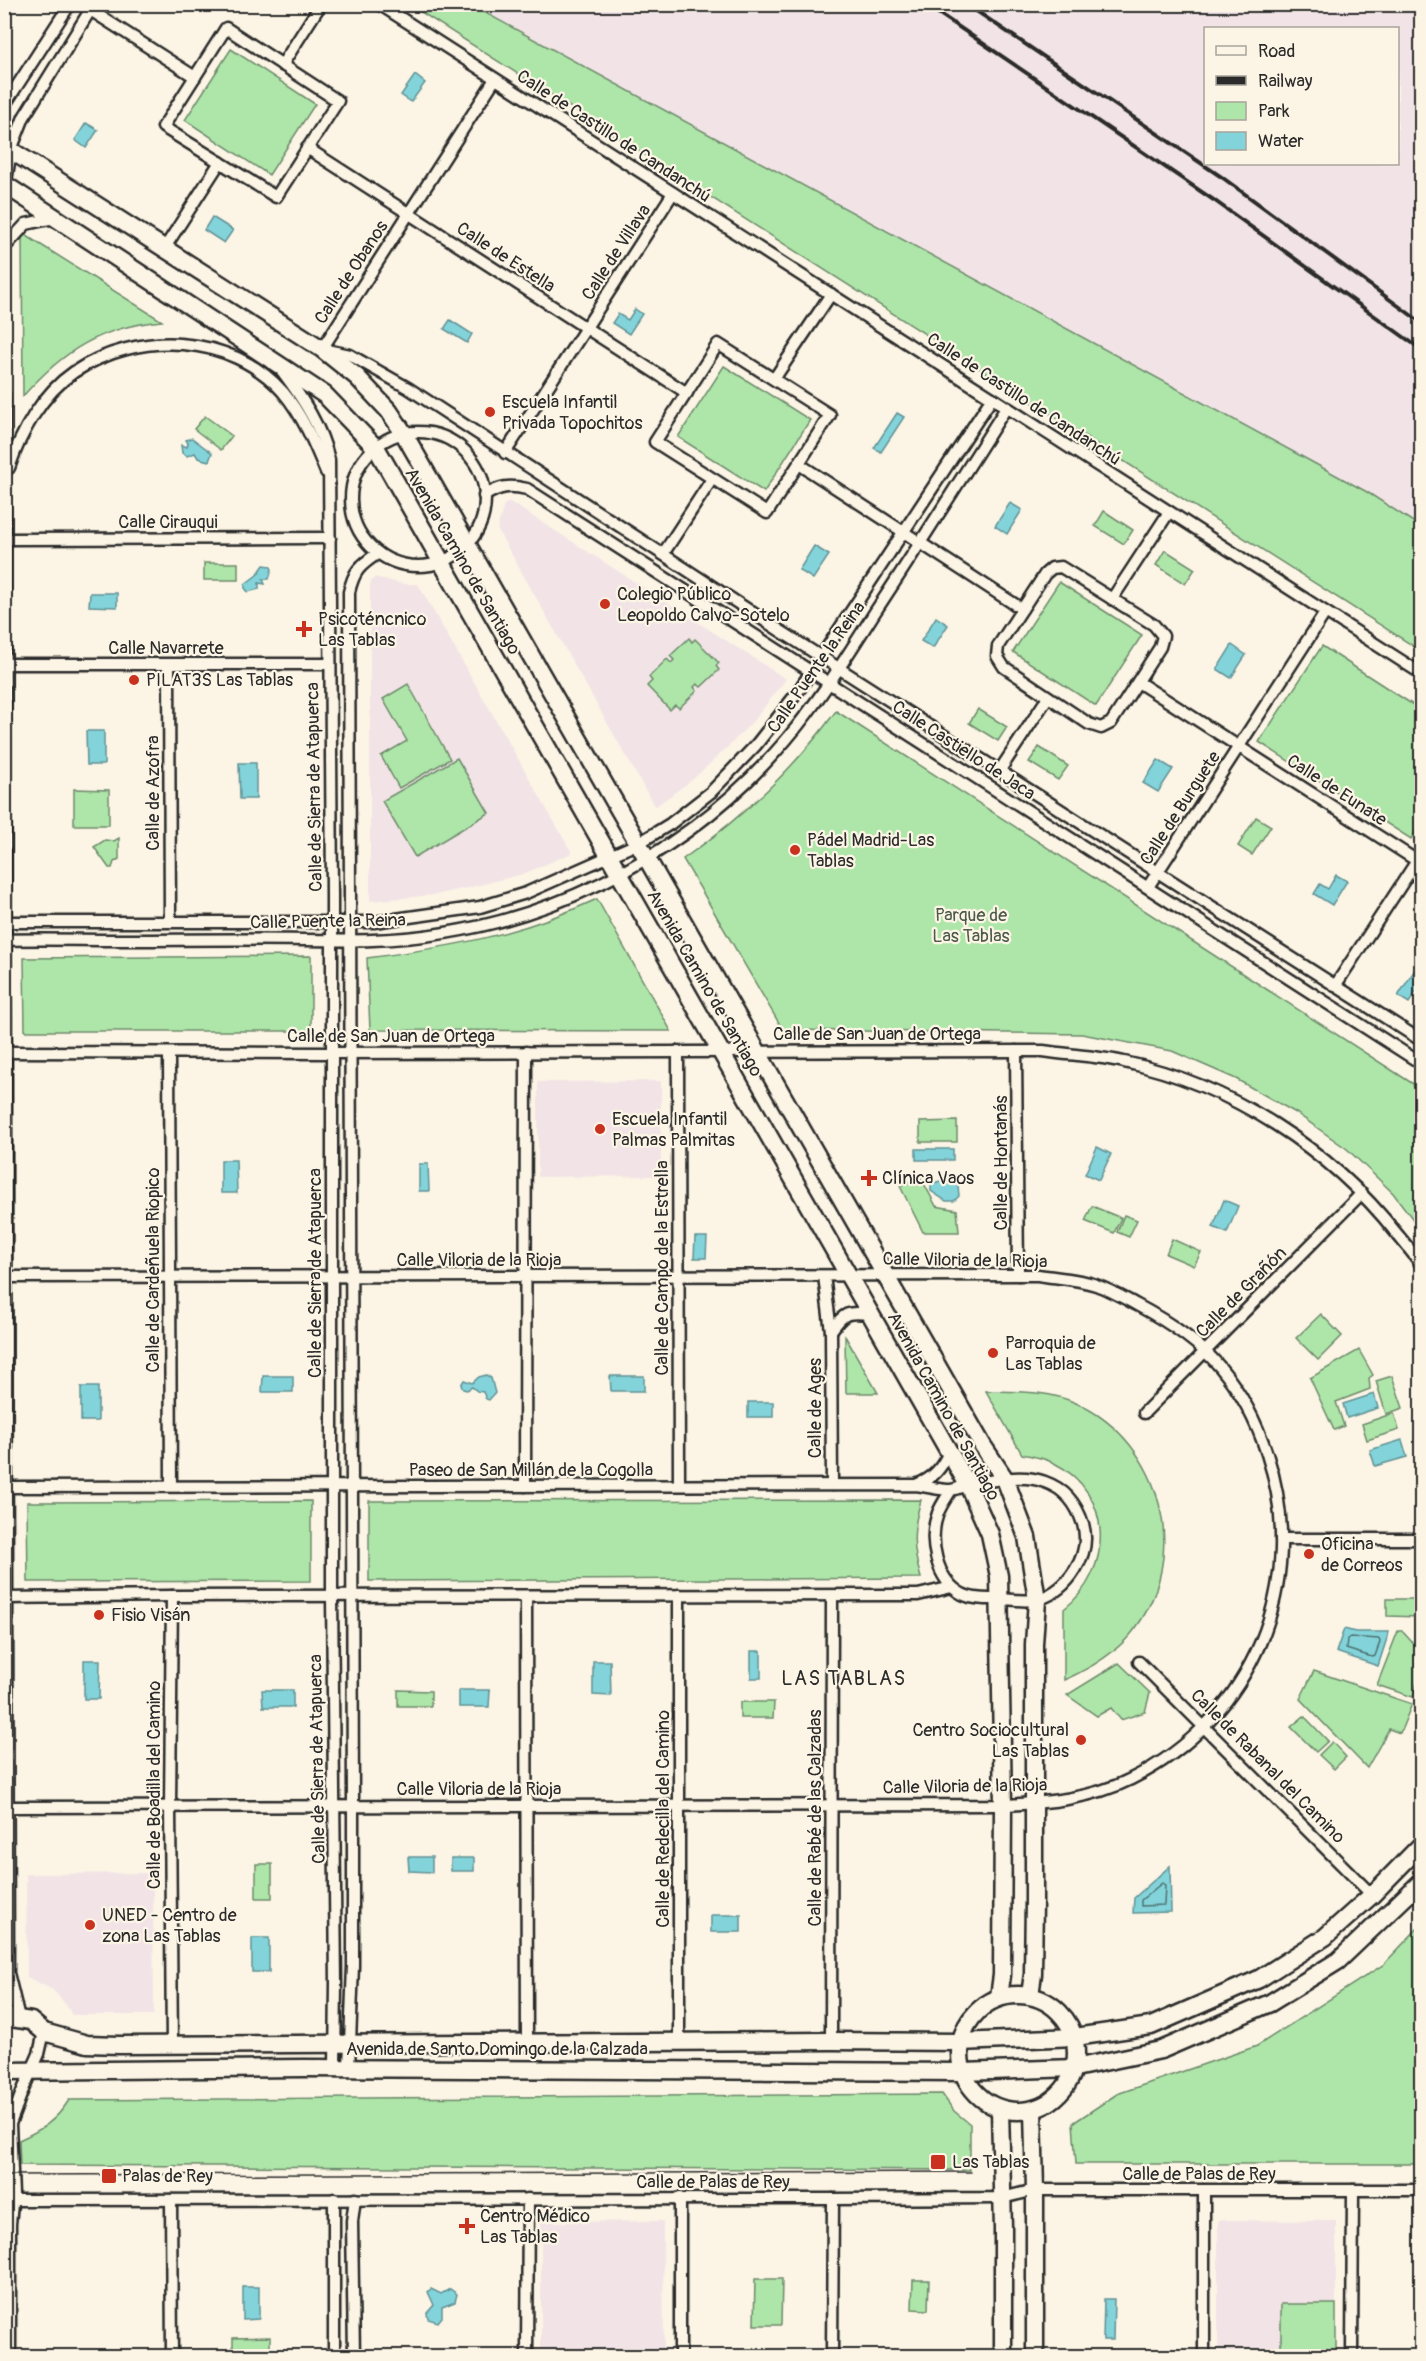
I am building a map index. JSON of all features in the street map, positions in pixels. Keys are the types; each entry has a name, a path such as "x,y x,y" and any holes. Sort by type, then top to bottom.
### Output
{"street":[{"path":"4,106 70,4"},
{"path":"282,64 321,4"},
{"name":"Calle de Castillo de Candanchú","path":"379,4 1422,674"},
{"path":"4,194 8,148 88,6 195,76"},
{"path":"226,28 282,64 338,100 276,197 163,127 226,28"},
{"name":"Calle de Obanos","path":"322,349 495,79"},
{"name":"Avenida Camino de Santiago","path":"8,148 322,349 357,377 389,411 468,545 983,1446 1005,1479 1027,1536 1037,1600 1034,1644 1033,1974 1030,1995"},
{"name":"Calle de Obanos","path":"307,148 408,213"},
{"path":"164,249 220,162"},
{"name":"Avenida Camino de Santiago","path":"5,185 325,394 377,449 968,1485 990,1534 999,1576 1003,1805 1002,1975 999,1997"},
{"name":"Calle de Villava","path":"505,453 673,193"},
{"name":"Calle de Estella","path":"408,213 586,328"},
{"path":"4,248 26,224 54,218"},
{"path":"774,380 831,294"},
{"name":"Calle de Villava","path":"586,328 687,393"},
{"name":"Calle de Sierra de Atapuerca","path":"6,477 17,444 39,407 73,373 98,358 127,348 178,343 206,347 233,357 257,370 282,390 311,434 328,477"},
{"path":"718,344 774,380 830,415 767,513 656,442 718,344"},
{"name":"Calle Castiello de Jaca","path":"322,349 350,355 381,373 1422,1041"},
{"name":"Calle de Sierra de Atapuerca","path":"275,361 301,396 317,423 329,460 332,1597 334,1806 342,2068"},
{"path":"4,394 6,477 7,1807 8,1973 12,2018"},
{"name":"Calle Puente la Reina","path":"6,922 374,922 480,907 526,893 639,843 670,824 711,792 756,745 822,656 992,398"},
{"name":"Calle Puente la Reina","path":"6,940 374,940 447,932 493,923 574,896 621,874 648,859 722,804 785,741 829,683 1006,408"},
{"name":"Calle Castiello de Jaca","path":"403,432 421,431 446,437 466,436 505,453"},
{"path":"403,432 389,439 362,463 353,482 349,502 357,531 362,540 377,554 397,564 419,567 441,562 456,555 468,545 481,522 484,496 482,480 476,466 457,444 446,437"},
{"path":"799,464 1022,609"},
{"path":"663,554 712,478"},
{"name":"Calle Castiello de Jaca","path":"484,496 498,488 511,485 527,489 1422,1064"},
{"path":"1112,599 1169,512"},
{"name":"Calle Cirauqui","path":"6,539 330,538"},
{"name":"Calle de Sierra de Atapuerca","path":"342,2044 353,1966 349,592 353,575 377,554"},
{"path":"1061,567 1112,599 1154,625 1163,636 1160,648 1111,723 1101,728 1089,724 1004,667 997,656 998,646 1045,574 1052,568 1061,567"},
{"name":"Calle de Burguete","path":"1148,887 1326,613"},
{"name":"Calle Navarrete","path":"5,664 328,664"},
{"name":"Calle de Azofra","path":"168,665 170,921"},
{"name":"Calle de Burguete","path":"1138,682 1239,747"},
{"path":"1000,770 1048,697"},
{"name":"Calle de Eunate","path":"1239,747 1420,860 1335,986"},
{"name":"Calle de Hontanás","path":"1016,1051 1018,1275"},
{"name":"Calle de San Juan de Ortega","path":"5,1053 1043,1051 1124,1062 1198,1086 1245,1107 1286,1132 1345,1176 1386,1220 1422,1266"},
{"path":"525,1486 526,1052"},
{"name":"Calle de Campo de la Estrella","path":"678,1052 679,1485"},
{"name":"Calle de Cardeñuela Riopico","path":"169,1053 171,1486"},
{"name":"Calle de Grañón","path":"1144,1413 1362,1193"},
{"name":"Calle Viloria de la Rioja","path":"6,1277 1038,1275 1095,1285 1166,1320 1220,1366 1249,1409 1275,1477 1281,1539 1281,1560 1276,1595 1258,1650 1241,1682 1205,1727 1163,1761 1130,1780 1095,1793 1034,1803 1003,1805 7,1807"},
{"name":"Calle de Ages","path":"824,1276 831,1332 832,1485"},
{"name":"Calle de Ages","path":"831,1332 840,1318 849,1312 871,1314"},
{"path":"915,1485 929,1480 942,1466 949,1452"},
{"path":"1025,1478 1045,1481 1064,1492 1078,1509 1084,1530 1083,1552 1074,1573 1059,1589 1037,1600 964,1595 952,1587 938,1566 935,1539 938,1514 951,1490 1005,1479 1025,1478"},
{"name":"Paseo de San Millán de la Cogolla","path":"6,1487 915,1485 951,1490"},
{"path":"1281,1539 1422,1539"},
{"path":"6,1599 172,1596 918,1595 952,1587"},
{"name":"Calle de Redecilla del Camino","path":"679,1595 680,2043"},
{"name":"Calle de Boadilla del Camino","path":"172,1596 170,1806 172,2046"},
{"path":"526,1596 527,2043"},
{"name":"Calle de Rabé de las Calzadas","path":"831,2041 832,1596"},
{"name":"Calle de Rabanal del Camino","path":"1139,1662 1372,1895"},
{"path":"1408,1859 1422,1835"},
{"name":"Avenida de Santo Domingo de la Calzada","path":"12,2018 31,2021 44,2032 87,2044 172,2046 960,2042 1075,2037 1151,2026 1259,1979 1325,1937 1372,1895 1422,1844"},
{"name":"Avenida de Santo Domingo de la Calzada","path":"4,2071 342,2068 963,2072 1075,2068 1161,2050 1270,2003 1338,1961 1422,1881"},
{"path":"1030,1995 1050,2003 1066,2018 1075,2037 1077,2053 1075,2068 1066,2087 1051,2101 1033,2110 1000,2110 977,2095 963,2072 959,2052 960,2042 968,2023 981,2007 999,1997 1030,1995"},
{"path":"10,2356 7,2262 10,2124 30,2071 39,2054 44,2032"},
{"path":"1000,2110 1003,2356"},
{"path":"1033,2110 1035,2356"},
{"name":"Calle de Palas de Rey","path":"8,2200 1002,2198 1035,2190 1422,2190"},
{"path":"1204,2190 1204,2356"},
{"path":"1352,2356 1353,2190"},
{"path":"680,2198 680,2356"},
{"path":"334,2199 334,2356"},
{"path":"354,2356 352,2221 355,2199"},
{"path":"527,2356 528,2199"},
{"path":"832,2356 833,2199"},
{"path":"171,2200 172,2356"}],"shaded area":[{"path":"471,5 1421,5 1421,527 1367,492"},
{"name":"Colegio Público Leopoldo Calvo-Sotelo","path":"508,502 786,679 756,718 729,746 692,780 655,807 497,529 504,505"},
{"path":"375,577 404,584 418,584 572,853 523,874 480,885 435,895 370,901 370,583"},
{"name":"Escuela Infantil Palmas Palmitas","path":"661,1081 661,1176 538,1177 538,1082"},
{"name":"UNED - Centro de zona Las Tablas","path":"153,1873 154,2015 72,2015 53,1990 27,1977 26,1874"},
{"path":"1218,2220 1336,2221 1336,2356 1218,2356"},
{"path":"663,2221 664,2356 541,2356 541,2222"}],"green space":[{"path":"410,5 471,5 1367,492 1421,527 1421,651"},
{"path":"231,49 315,104 269,175 185,120"},
{"path":"22,233 162,321 120,329 84,344 53,366 23,396"},
{"path":"724,366 810,420 764,492 678,437"},
{"path":"205,416 232,436 221,450 194,429"},
{"path":"1104,511 1133,530 1124,544 1095,526"},
{"path":"1165,550 1195,569 1185,584 1156,565"},
{"path":"204,563 238,563 238,580 204,580"},
{"path":"1059,582 1142,635 1096,706 1013,652"},
{"path":"689,638 692,642 695,639 719,663 716,666 719,670 701,687 697,684 694,687 697,691 679,708 675,705 670,710 647,686 652,681 649,677 667,659 671,663 674,660 670,656"},
{"path":"1322,646 1421,710 1421,823 1411,839 1259,742"},
{"path":"408,684 450,759 399,788 381,756 407,741 383,699"},
{"path":"978,709 1007,727 998,741 969,723"},
{"name":"Parque de Las Tablas","path":"836,711 1421,1089 1421,1230 1393,1193 1347,1149 1296,1113 1236,1079 1172,1051 1082,1034 783,1030 683,859 726,827 785,773"},
{"path":"1039,747 1068,766 1058,780 1029,762"},
{"path":"457,758 489,813 415,857 382,801"},
{"path":"74,789 109,790 109,825 74,825"},
{"path":"1256,817 1271,826 1252,855 1238,846"},
{"path":"119,838 119,859 114,862 112,868 109,868 94,847 105,840 114,841"},
{"path":"597,899 671,1031 370,1030 367,958 456,944 513,931"},
{"path":"311,956 311,1031 25,1031 24,958"},
{"path":"957,1121 957,1142 920,1142 920,1122"},
{"path":"920,1176 936,1206 957,1210 959,1232 923,1232 900,1186"},
{"path":"1092,1206 1121,1218 1114,1233 1085,1221"},
{"path":"1124,1215 1137,1220 1129,1237 1117,1232"},
{"path":"1172,1239 1201,1252 1194,1266 1166,1254"},
{"path":"1321,1314 1342,1336 1318,1360 1296,1338"},
{"path":"845,1336 878,1393 846,1393"},
{"path":"1359,1350 1373,1375 1369,1378 1370,1389 1336,1402 1344,1426 1334,1430 1310,1378"},
{"path":"1392,1376 1403,1408 1386,1414 1376,1381"},
{"path":"986,1391 1032,1392 1054,1396 1076,1403 1106,1421 1130,1445 1148,1473 1159,1505 1164,1538 1161,1572 1150,1604 1131,1634 1116,1648 1091,1666 1064,1680 1064,1609 1080,1593 1092,1574 1099,1554 1100,1533 1097,1512 1088,1493 1074,1476 1050,1461 1022,1454"},
{"path":"1394,1413 1399,1430 1367,1440 1362,1424"},
{"path":"921,1500 914,1539 921,1578 369,1581 369,1501"},
{"path":"311,1501 311,1581 28,1582 27,1502"},
{"path":"1387,1599 1421,1599 1421,1617 1387,1616"},
{"path":"1398,1631 1402,1631 1421,1652 1421,1669 1413,1697 1377,1685"},
{"path":"1119,1663 1150,1693 1145,1712 1121,1720 1111,1708 1097,1716 1067,1695"},
{"path":"1314,1671 1412,1704 1400,1733 1389,1729 1367,1768 1300,1699"},
{"path":"398,1690 431,1691 431,1706 398,1706"},
{"path":"740,1702 774,1702 773,1718 740,1718"},
{"path":"1304,1716 1328,1741 1316,1752 1291,1727"},
{"path":"1332,1742 1346,1757 1334,1769 1319,1755"},
{"path":"256,1864 272,1864 272,1898 256,1898"},
{"path":"1421,1925 1421,2164 1076,2164 1073,2123 1117,2094 1257,2046 1383,1965"},
{"path":"942,2094 954,2111 970,2124 970,2170 20,2165 19,2140 47,2124 59,2114 69,2100"},
{"path":"755,2279 782,2279 781,2325 754,2325"},
{"path":"913,2280 929,2280 928,2310 912,2309"},
{"path":"1281,2304 1336,2304 1336,2356 1281,2354"},
{"path":"270,2337 270,2356 233,2356 233,2338"}],"water":[{"path":"415,75 425,83 411,102 401,95"},
{"path":"86,123 98,130 86,148 75,140"},
{"path":"212,217 233,230 224,243 204,230"},
{"path":"635,309 642,314 629,334 612,323 618,314 628,320"},
{"path":"450,320 472,334 467,343 444,329"},
{"path":"897,413 904,417 881,452 874,448"},
{"path":"192,438 212,453 209,461 198,458 195,453 187,456 182,453 181,445 187,447 186,440"},
{"path":"1010,503 1022,510 1007,534 995,526"},
{"path":"814,546 829,555 813,579 799,570"},
{"path":"264,565 272,569 269,579 263,579 265,584 259,583 259,589 248,592 245,584 257,575"},
{"path":"90,593 117,593 117,607 89,606"},
{"path":"936,617 948,625 933,648 921,641"},
{"path":"1232,645 1246,655 1231,678 1217,669"},
{"path":"86,731 104,731 104,765 87,765"},
{"path":"1158,760 1173,769 1158,792 1143,783"},
{"path":"239,763 256,763 256,799 240,799"},
{"path":"1336,875 1347,881 1332,905 1314,894 1320,884 1328,889"},
{"path":"1414,971 1421,975 1421,984 1409,1003 1398,996"},
{"path":"1097,1147 1111,1154 1099,1180 1085,1174"},
{"path":"916,1149 953,1149 953,1160 916,1160"},
{"path":"221,1160 236,1160 237,1193 221,1193"},
{"path":"419,1164 428,1164 429,1191 419,1191"},
{"path":"943,1180 953,1181 958,1186 959,1196 954,1201 946,1201 931,1191 931,1184"},
{"path":"1224,1200 1238,1206 1227,1233 1213,1227"},
{"path":"695,1237 707,1237 706,1258 694,1258"},
{"path":"486,1375 491,1378 495,1393 489,1400 483,1392 472,1387 467,1390 463,1389 461,1385 464,1380 472,1383"},
{"path":"263,1376 293,1376 293,1392 262,1392"},
{"path":"610,1376 644,1376 644,1391 611,1391"},
{"path":"81,1387 98,1387 98,1421 81,1421"},
{"path":"1374,1394 1378,1408 1347,1418 1343,1404"},
{"path":"748,1402 773,1402 773,1417 748,1417"},
{"path":"1402,1440 1407,1457 1375,1466 1370,1450"},
{"path":"1344,1629 1355,1632 1389,1632 1378,1666 1336,1652"},
{"path":"751,1651 761,1651 761,1678 751,1678"},
{"path":"84,1660 100,1660 99,1699 84,1699"},
{"path":"593,1661 610,1661 611,1696 593,1695"},
{"path":"262,1690 293,1690 293,1707 263,1707"},
{"path":"459,1690 490,1690 489,1707 459,1707"},
{"path":"408,1857 432,1857 432,1872 409,1871"},
{"path":"451,1858 474,1858 474,1871 451,1871"},
{"path":"1170,1866 1171,1912 1133,1913 1134,1898"},
{"path":"711,1915 741,1915 741,1932 711,1932"},
{"path":"252,1938 269,1938 269,1972 252,1972"},
{"path":"243,2287 259,2287 259,2319 243,2320"},
{"path":"431,2289 441,2294 450,2289 457,2294 455,2302 442,2307 442,2317 438,2322 428,2319 427,2313 434,2305 428,2292"},
{"path":"1104,2299 1114,2299 1113,2340 1103,2340"}],"tram line":[{"path":"4,2175 971,2172"}],"railway":[{"path":"925,4 1215,201 1422,350"},
{"path":"966,4 1223,178 1422,323"}],"place":[{"name":"Escuela Infantil Privada Topochitos","path":"490,412"},
{"name":"Colegio Público Leopoldo Calvo-Sotelo","path":"605,604"},
{"name":"Psicoténcnico Las Tablas","path":"304,629"},
{"name":"PILAT3S Las Tablas","path":"134,680"},
{"name":"Pádel Madrid-Las Tablas","path":"795,850"},
{"name":"Escuela Infantil Palmas Palmitas","path":"600,1129"},
{"name":"Clínica Vaos","path":"869,1178"},
{"name":"Parroquia de Las Tablas","path":"993,1353"},
{"name":"Oficina de Correos","path":"1309,1554"},
{"name":"Fisio Visán","path":"99,1615"},
{"name":"Centro Sociocultural Las Tablas","path":"1081,1740"},
{"name":"UNED - Centro de zona Las Tablas","path":"90,1925"},
{"name":"Las Tablas","path":"938,2162"},
{"name":"Palas de Rey","path":"109,2176"},
{"name":"Centro Médico Las Tablas","path":"467,2226"}],"district":[{"name":"LAS TABLAS","path":"844,1678"}]}
